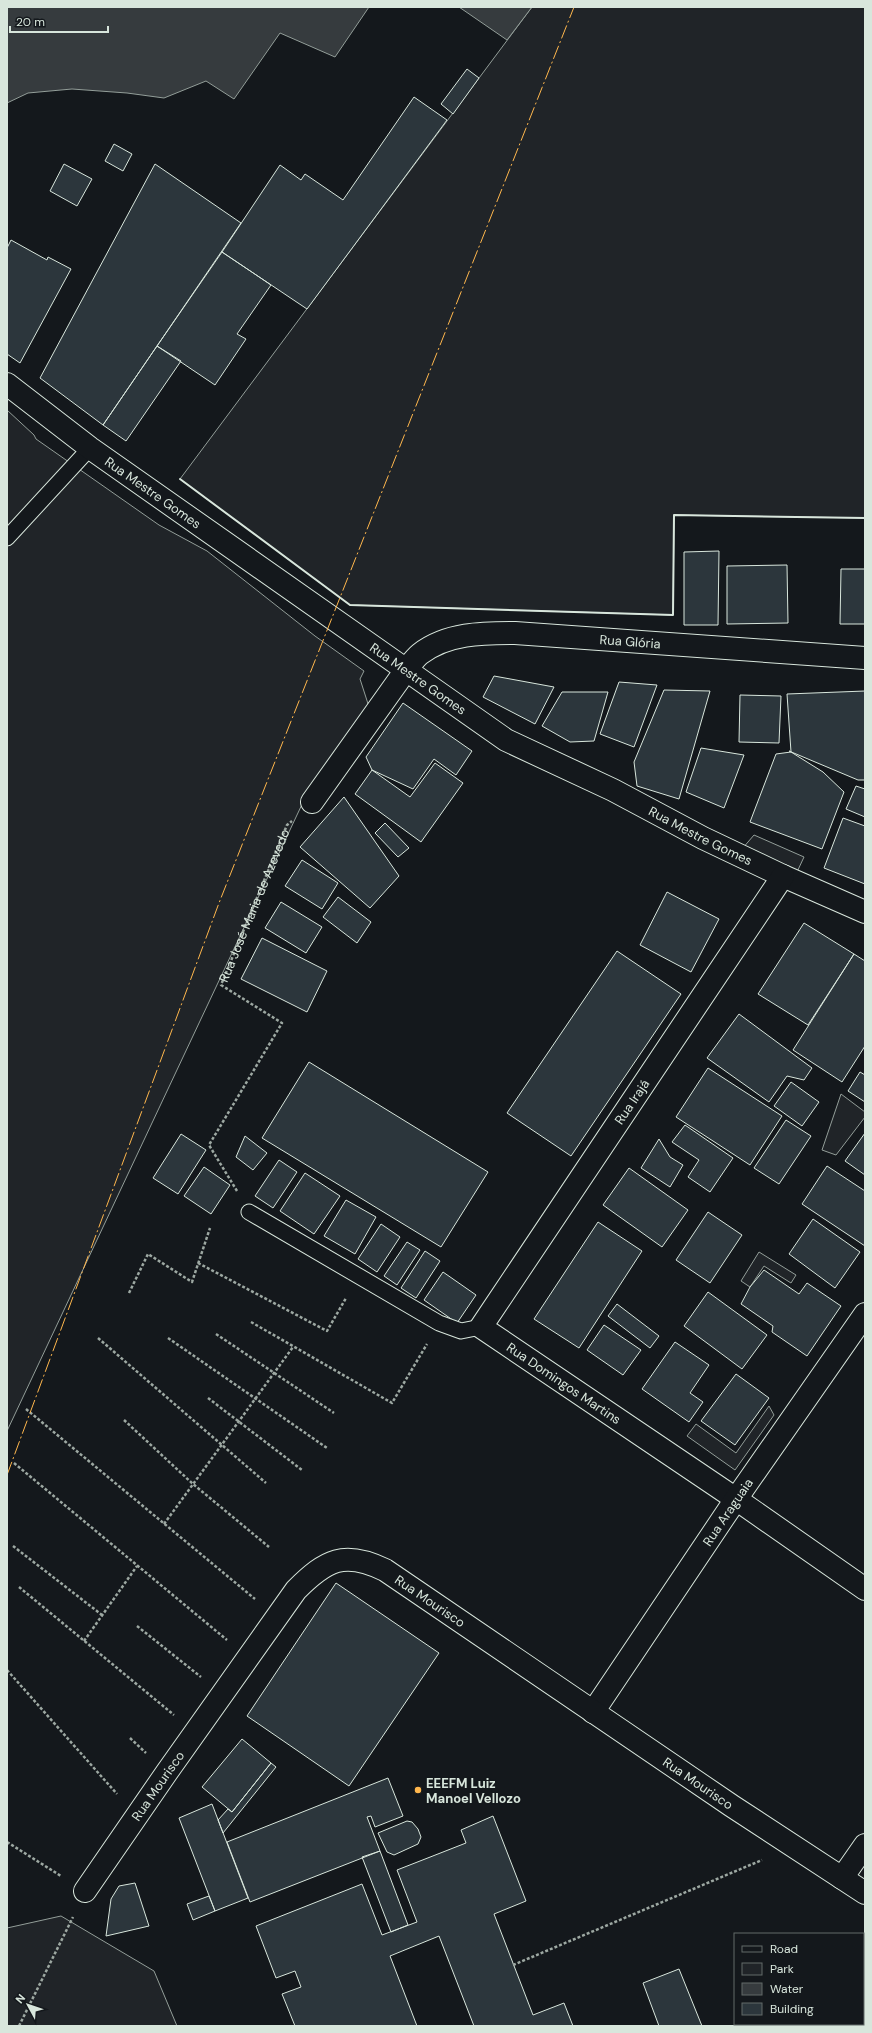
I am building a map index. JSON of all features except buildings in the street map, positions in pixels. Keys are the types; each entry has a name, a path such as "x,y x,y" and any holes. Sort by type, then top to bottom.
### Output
{"street":[{"name":"Rua Mestre Gomes","path":"7,384 90,448 506,740 613,790 703,838 783,876 865,912"},
{"name":"Rua Glória","path":"406,670 420,654 447,639 484,633 515,633 865,658"},
{"path":"312,802 406,670"},
{"name":"Rua Irajá","path":"481,1327 783,876"},
{"name":"Rua Araguaia","path":"593,1712 736,1499 865,1314"},
{"name":"Rua Domingos Martins","path":"481,1327 736,1499 865,1589"},
{"name":"Rua Mourisco","path":"85,1891 296,1590 315,1571 334,1561 350,1559 368,1561 385,1570 732,1806 865,1893"},
{"path":"842,1878 865,1845"}],"lane":[{"path":"7,538 90,448"},
{"path":"249,1212 439,1323 461,1331 481,1327"}],"path":[{"name":"Rua José Maria de Azevedo","path":"249,1212 209,1145 282,1023 220,985 287,825 312,802"},
{"path":"129,1293 148,1254 192,1282 210,1228"},
{"path":"198,1263 327,1331 359,1276"},
{"path":"251,1322 392,1403 439,1323"},
{"path":"216,1334 334,1413"},
{"path":"98,1338 266,1483"},
{"path":"168,1338 327,1448"},
{"path":"164,1524 293,1347"},
{"path":"208,1398 302,1470"},
{"path":"26,1408 277,1617"},
{"path":"124,1420 193,1484 269,1547"},
{"path":"14,1463 249,1658"},
{"path":"13,1546 102,1615"},
{"path":"84,1641 137,1566"},
{"path":"19,1587 196,1733"},
{"path":"137,1626 223,1695"},
{"path":"7,1670 137,1817"},
{"path":"7,1842 85,1891 19,2026"},
{"path":"513,1964 795,1846"}],"green space":[{"path":"532,7 865,7 865,518 674,515 673,615 350,605 180,479"},
{"path":"7,410 34,435 36,439 159,525 207,551 315,636 364,671 360,679 371,713 332,766 313,781 7,1431"},
{"path":"754,835 804,857 797,872 742,849"},
{"path":"841,1094 865,1112 865,1117 836,1155 822,1150"},
{"path":"759,1252 796,1275 791,1283 764,1266 750,1287 741,1281"},
{"path":"769,1406 774,1415 735,1470 687,1436 696,1424 736,1453"},
{"path":"61,1916 154,1971 177,2026 7,2026 7,1928"}],"water":[{"path":"7,7 369,7 335,57 280,33 234,99 206,81 164,98 127,93 72,89 28,93 7,103"},
{"path":"459,7 532,7 507,40"}],"wall":[{"path":"180,479 350,605 673,615 674,515 865,518"}],"power":[{"path":"7,1475 219,903 574,7"}],"place":[{"name":"EEEFM Luiz Manoel Vellozo","path":"418,1790"}]}
